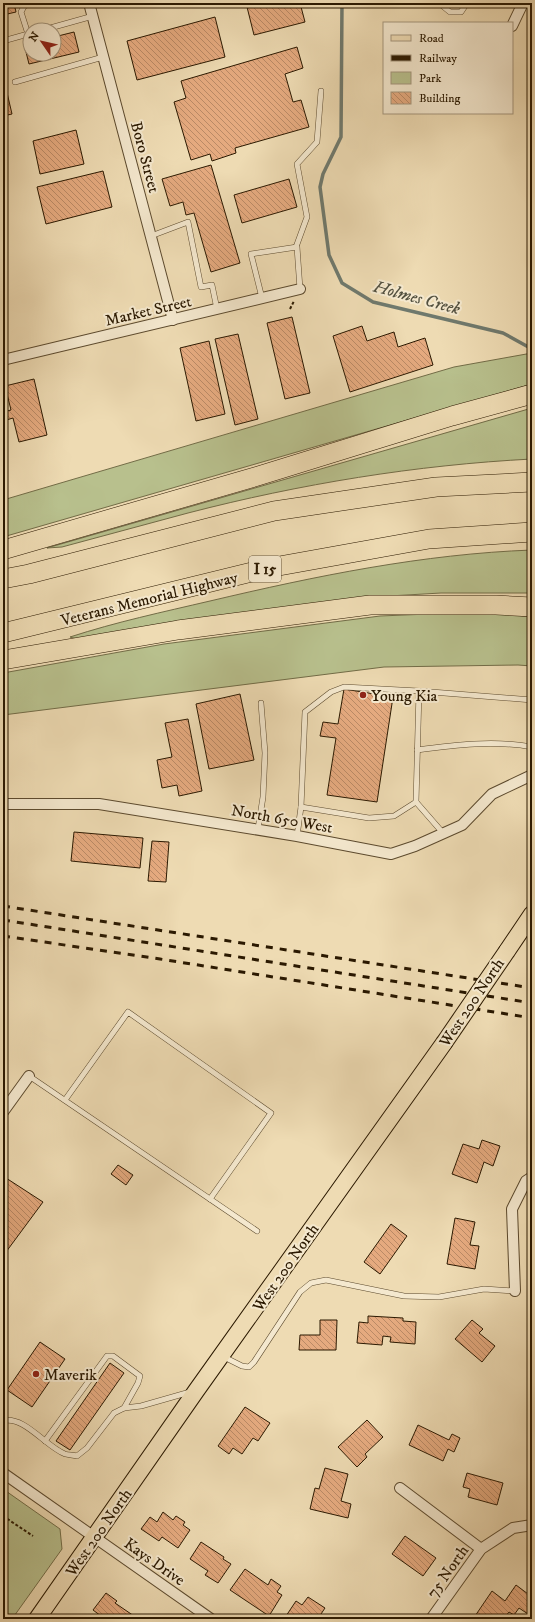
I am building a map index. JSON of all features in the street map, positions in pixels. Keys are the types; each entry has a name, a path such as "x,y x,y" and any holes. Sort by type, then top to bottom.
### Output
{"highway":[{"path":"3,550 258,476 452,416 532,394"},
{"path":"3,579 29,574 274,511 436,488 532,482"},
{"name":"Veterans Memorial Highway","path":"3,633 268,568 429,539 532,532"},
{"path":"3,660 178,630 370,605 496,605 532,607"}],"main road":[{"name":"West 200 North","path":"37,1619 196,1391 444,1043 532,914"}],"street":[{"name":"Boro Street","path":"89,3 173,320"},
{"path":"513,24 523,3"},
{"name":"Market Street","path":"3,358 7,359 300,289"},
{"name":"North 650 West","path":"3,804 100,804 258,829 391,854 415,846 462,825 492,794 532,775"},
{"path":"3,1112 29,1076"},
{"path":"515,1291 512,1209 529,1179"},
{"name":"Kays Drive","path":"3,1473 212,1619"},
{"path":"400,1488 481,1549"},
{"name":"75 North","path":"431,1619 481,1549 514,1528 532,1525"}],"lane":[{"path":"25,22 21,12 27,3"},
{"path":"439,3 450,12 461,12 467,3"},
{"path":"62,25 93,16"},
{"path":"3,42 22,36"},
{"path":"15,82 103,57"},
{"path":"300,289 296,247 307,217 297,164 317,142 321,91"},
{"path":"151,236 188,222 201,287 212,285 217,309"},
{"path":"262,298 251,254 296,247"},
{"path":"298,836 301,807 305,712 331,692 344,686 532,700"},
{"path":"418,691 416,802 443,833"},
{"path":"258,829 263,797 265,753 261,702"},
{"path":"417,750 464,744 516,744 532,747"},
{"path":"301,807 369,818 394,816 416,802"},
{"path":"65,1100 128,1012 271,1113 210,1199"},
{"path":"29,1076 256,1231"},
{"path":"221,1356 242,1366 249,1367 254,1362 300,1292 311,1283 326,1280 404,1296 439,1298 484,1289 515,1291"},
{"path":"46,1441 107,1356 113,1356 140,1376 138,1383 124,1408"},
{"path":"3,1421 9,1420 22,1424 64,1454 77,1456 87,1448 114,1413 124,1408 141,1406 196,1391"}],"path":[{"path":"3,1516 33,1536"}],"green space":[{"path":"532,353 532,384 3,537 3,500 454,367"},
{"path":"532,408 532,459 445,466 358,477 273,493 188,513 62,547 47,548"},
{"path":"532,550 532,593 441,593 389,596 77,639 70,637 157,613 330,575 410,561 491,552"},
{"path":"454,613 508,614 532,617 532,666 384,667 3,715 3,673 164,644 380,616"},
{"path":"3,1489 60,1529 62,1549 12,1619 3,1619"}],"building":[{"path":"14,3 16,12 3,15 3,5"},
{"path":"246,3 300,3 305,22 254,35"},
{"path":"215,17 225,57 137,80 127,41"},
{"path":"74,32 79,52 62,56 62,35"},
{"path":"297,47 303,68 285,74 293,102 301,100 309,127 235,148 236,153 212,161 210,154 191,160 174,102 186,98 181,81"},
{"path":"3,84 5,84 12,114 3,116"},
{"path":"76,130 84,164 40,174 33,141"},
{"path":"211,165 240,263 211,272 194,213 186,215 183,202 170,206 162,179"},
{"path":"103,171 112,207 46,224 37,187"},
{"path":"289,179 297,207 242,223 234,195"},
{"path":"292,317 310,393 285,399 267,323"},
{"path":"362,326 367,341 394,332 398,347 425,338 433,365 350,392 333,336"},
{"path":"238,334 258,419 235,425 215,339"},
{"path":"209,341 225,414 196,421 180,348"},
{"path":"34,379 47,435 19,442 13,418 3,421 3,412 11,410 5,386"},
{"path":"344,689 393,697 377,802 327,795 336,738 320,736 323,722 338,724"},
{"path":"240,694 254,760 209,769 196,704"},
{"path":"188,719 202,791 179,796 177,785 162,788 157,760 172,757 165,723"},
{"path":"74,832 143,838 140,868 71,861"},
{"path":"152,841 169,842 166,882 148,881"},
{"path":"482,1140 500,1146 493,1166 484,1162 477,1183 452,1174 463,1144 479,1149"},
{"path":"118,1165 133,1175 126,1185 111,1174"},
{"path":"6,1178 43,1202 6,1252 3,1250 3,1182"},
{"path":"455,1218 475,1222 470,1245 479,1246 475,1269 447,1264"},
{"path":"391,1224 407,1236 380,1274 364,1262"},
{"path":"368,1316 403,1318 403,1321 416,1322 415,1344 390,1342 391,1337 383,1336 382,1345 357,1343 359,1322 368,1323"},
{"path":"320,1320 337,1320 336,1350 299,1350 300,1335 320,1335"},
{"path":"472,1320 483,1329 479,1333 495,1346 482,1362 455,1339"},
{"name":"Maverik","path":"40,1342 65,1359 32,1407 7,1390"},
{"name":"Maverik","path":"110,1363 124,1373 70,1450 56,1441"},
{"path":"245,1407 270,1423 258,1441 253,1438 242,1454 233,1448 229,1454 218,1446"},
{"path":"367,1420 383,1437 365,1454 367,1457 357,1467 338,1447"},
{"path":"418,1425 449,1440 452,1434 460,1438 454,1452 448,1449 443,1461 409,1445"},
{"path":"325,1468 348,1474 341,1501 351,1504 348,1518 310,1509 315,1488 319,1489"},
{"path":"467,1473 503,1483 497,1505 468,1497 470,1489 463,1487"},
{"path":"163,1512 173,1520 176,1516 185,1522 183,1525 190,1530 178,1548 162,1537 159,1541 141,1529 150,1517 157,1522"},
{"path":"405,1536 436,1558 423,1576 392,1554"},
{"path":"201,1542 224,1557 223,1559 231,1564 218,1583 205,1575 208,1571 190,1559"},
{"path":"245,1569 268,1585 271,1579 281,1586 277,1592 282,1595 269,1616 230,1590"},
{"path":"516,1585 532,1597 527,1604 532,1607 528,1614 519,1608 514,1615 509,1612 505,1617 508,1619 473,1619 492,1591 505,1601"},
{"path":"106,1593 117,1601 115,1603 134,1616 131,1619 105,1619 93,1610"},
{"path":"308,1597 325,1608 319,1617 321,1619 284,1619 296,1601 302,1605"}],"waterway":[{"name":"Holmes Creek","path":"342,3 341,137 323,174 320,187 329,255 342,283 373,302 503,333 532,349"}],"railway":[{"path":"3,906 532,988"},
{"path":"3,920 532,1003"},
{"path":"3,936 160,959 532,1018"}],"place":[{"name":"Young Kia","path":"363,695"},
{"name":"Maverik","path":"36,1374"}]}
